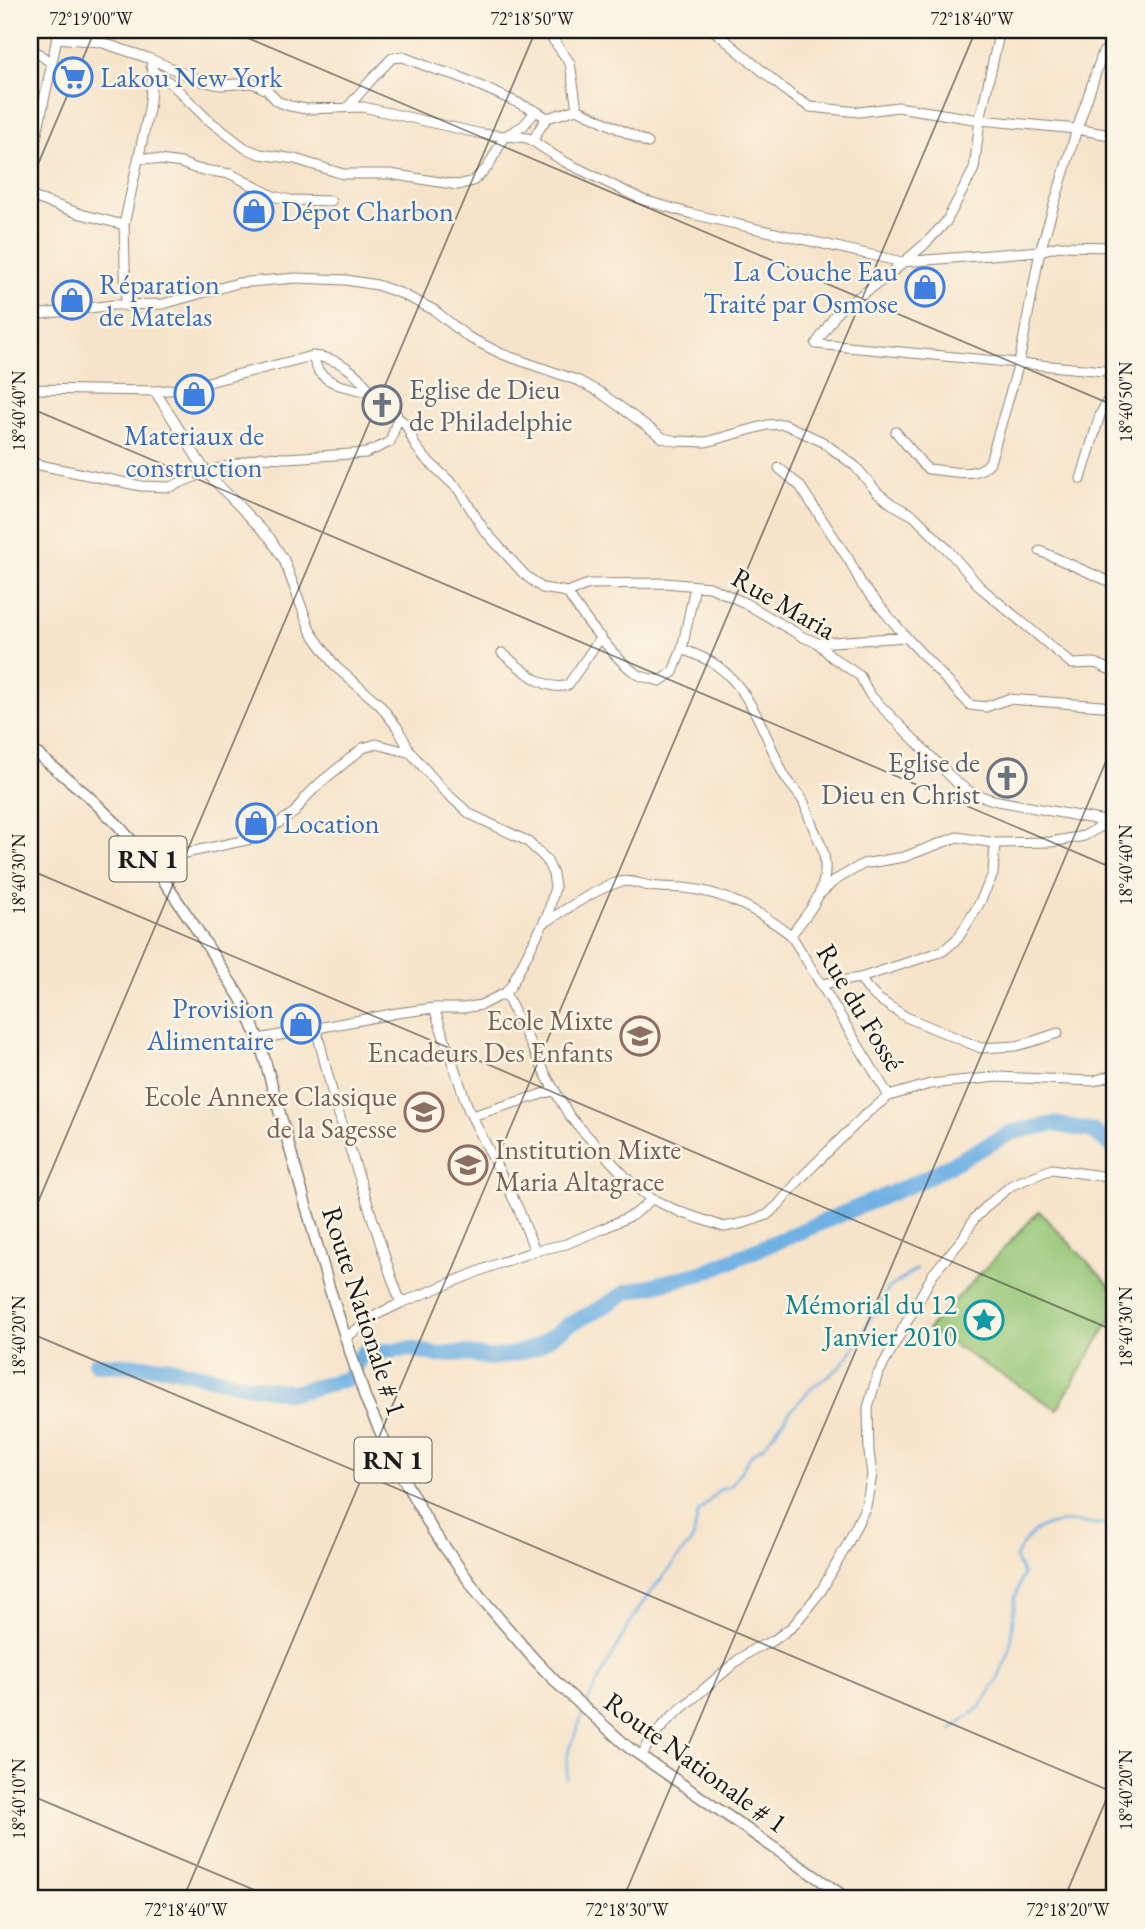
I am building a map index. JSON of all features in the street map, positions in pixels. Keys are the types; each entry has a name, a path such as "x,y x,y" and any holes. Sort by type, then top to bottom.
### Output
{"main road":[{"name":"Route Nationale # 1","path":"30,748 86,793 153,865 239,994 259,1039 345,1338 366,1400 395,1464 441,1542 479,1595 533,1658 628,1747 848,1899"}],"street":[{"path":"546,30 570,63 577,108"},
{"path":"713,30 791,95 810,107 859,112 898,107 1115,136"},
{"path":"1000,30 980,120 974,169 946,222 884,279 838,311 816,344 1115,372"},
{"path":"30,167 51,63 60,34 100,42 148,58 201,81 221,85 253,83 290,106 306,109 363,107 482,134 528,138 563,161 643,200 692,214 902,262 1040,251 1059,246 1115,247"},
{"path":"30,47 51,63"},
{"path":"896,432 924,467 973,473 986,468 990,462 1019,363 1040,251 1103,52"},
{"path":"348,107 392,58 403,57 458,76 547,118"},
{"path":"126,306 124,225 149,109 153,71 148,58"},
{"path":"153,71 173,85 206,117 245,148 344,174 390,174 458,185 473,181 487,168 505,136 523,126 536,111"},
{"path":"533,141 547,118 577,108 648,143"},
{"path":"139,157 231,174 274,196 290,200 331,201"},
{"path":"30,196 81,214 124,225"},
{"path":"30,317 101,307 163,304 238,283 296,278 346,280 377,285 434,310 468,337 502,354 579,381 623,408 663,438 706,442 767,425 784,424 823,442 855,466 877,492 914,516 980,587 1072,664 1096,663 1115,672"},
{"path":"313,356 319,372 327,379 339,385 372,393"},
{"path":"30,389 180,389 313,356 328,356 362,380 372,393 396,411 398,418 390,442 366,453 261,457 206,472 170,487 141,486 30,463"},
{"path":"1081,479 1100,415 1115,386"},
{"path":"155,391 206,472 271,538 284,559 311,632 336,667 379,704 397,727 411,753 444,791 470,814 527,841 546,859 553,874 555,887 544,923 512,986 505,993 481,1005 397,1013 259,1039"},
{"path":"398,418 407,424 415,446 423,456 459,490 484,530 524,574 542,588 567,592 579,611 623,663 639,675 660,681 673,672 682,649 695,586"},
{"path":"779,468 800,486 849,560 862,585 970,705 986,707 1008,699 1115,707"},
{"path":"1040,551 1115,584"},
{"name":"Rue Maria","path":"567,592 589,584 666,583 709,587 745,603 818,643 832,657 860,676 870,695 962,787 972,793 993,800 1112,822"},
{"path":"818,643 906,636"},
{"path":"502,653 546,684 562,687 568,685 601,637"},
{"name":"Rue du Fossé","path":"682,649 712,661 733,680 747,699 784,775 804,802 822,846 824,881 816,903 791,936 889,1096"},
{"path":"153,865 162,858 256,838 295,812 321,782 363,748 376,744 411,753"},
{"path":"818,896 834,881 863,864 906,856 957,837 995,843 1051,842 1084,836 1112,822"},
{"path":"821,984 860,978 943,951 958,937 978,906 993,874 995,843"},
{"path":"544,923 611,884 624,880 653,887 710,892 746,905 791,936"},
{"path":"860,978 877,998 906,1017 981,1048 1016,1046 1058,1033"},
{"path":"505,993 570,1117 635,1187 652,1199 680,1212 724,1227 767,1214 779,1205 802,1177 848,1131 889,1096 930,1084 997,1077 1094,1081 1115,1074"},
{"path":"434,1008 472,1116 518,1208 535,1251"},
{"path":"316,1028 338,1111 401,1303"},
{"path":"472,1116 555,1090"},
{"path":"641,1756 669,1719 738,1660 773,1641 793,1626 821,1591 866,1506 872,1475 868,1408 877,1376 933,1274 963,1238 974,1219 1012,1185 1052,1169 1115,1178"},
{"path":"345,1338 378,1314 401,1303 497,1264 566,1244 635,1213 652,1199"}],"green space":[{"path":"1039,1211 1115,1291 1115,1312 1057,1409 928,1329"}],"waterway":[{"path":"96,1364 166,1367 293,1393 347,1379 363,1353 411,1349 439,1355 464,1353 489,1358 514,1354 536,1347 568,1325 627,1292 702,1273 920,1181 1012,1132 1053,1124 1093,1131 1115,1148"},
{"path":"585,1706 631,1621 693,1539 698,1513 719,1490 731,1486 752,1454 764,1446 813,1387 840,1367 859,1341 889,1288 917,1269"},
{"path":"951,1730 981,1706 998,1679 1010,1650 1015,1598 1023,1574 1015,1558 1024,1542 1034,1532 1058,1523 1115,1524"},
{"path":"567,1779 567,1757 583,1713"}],"place":[{"name":"Lakou New York","path":"73,77"},
{"name":"Dépot Charbon","path":"254,211"},
{"name":"La Couche Eau Traité par Osmose","path":"925,287"},
{"name":"Réparation de Matelas","path":"72,300"},
{"name":"Materiaux de construction","path":"194,394"},
{"name":"Eglise de Dieu de Philadelphie","path":"382,405"},
{"name":"Eglise de Dieu en Christ","path":"1007,778"},
{"name":"Location","path":"256,823"},
{"name":"Provision Alimentaire","path":"301,1024"},
{"name":"Ecole Mixte Encadeurs Des Enfants","path":"640,1036"},
{"name":"Ecole Annexe Classique de la Sagesse","path":"424,1112"},
{"name":"Institution Mixte Maria Altagrace","path":"468,1165"},
{"name":"Mémorial du 12 Janvier 2010","path":"984,1320"}]}
